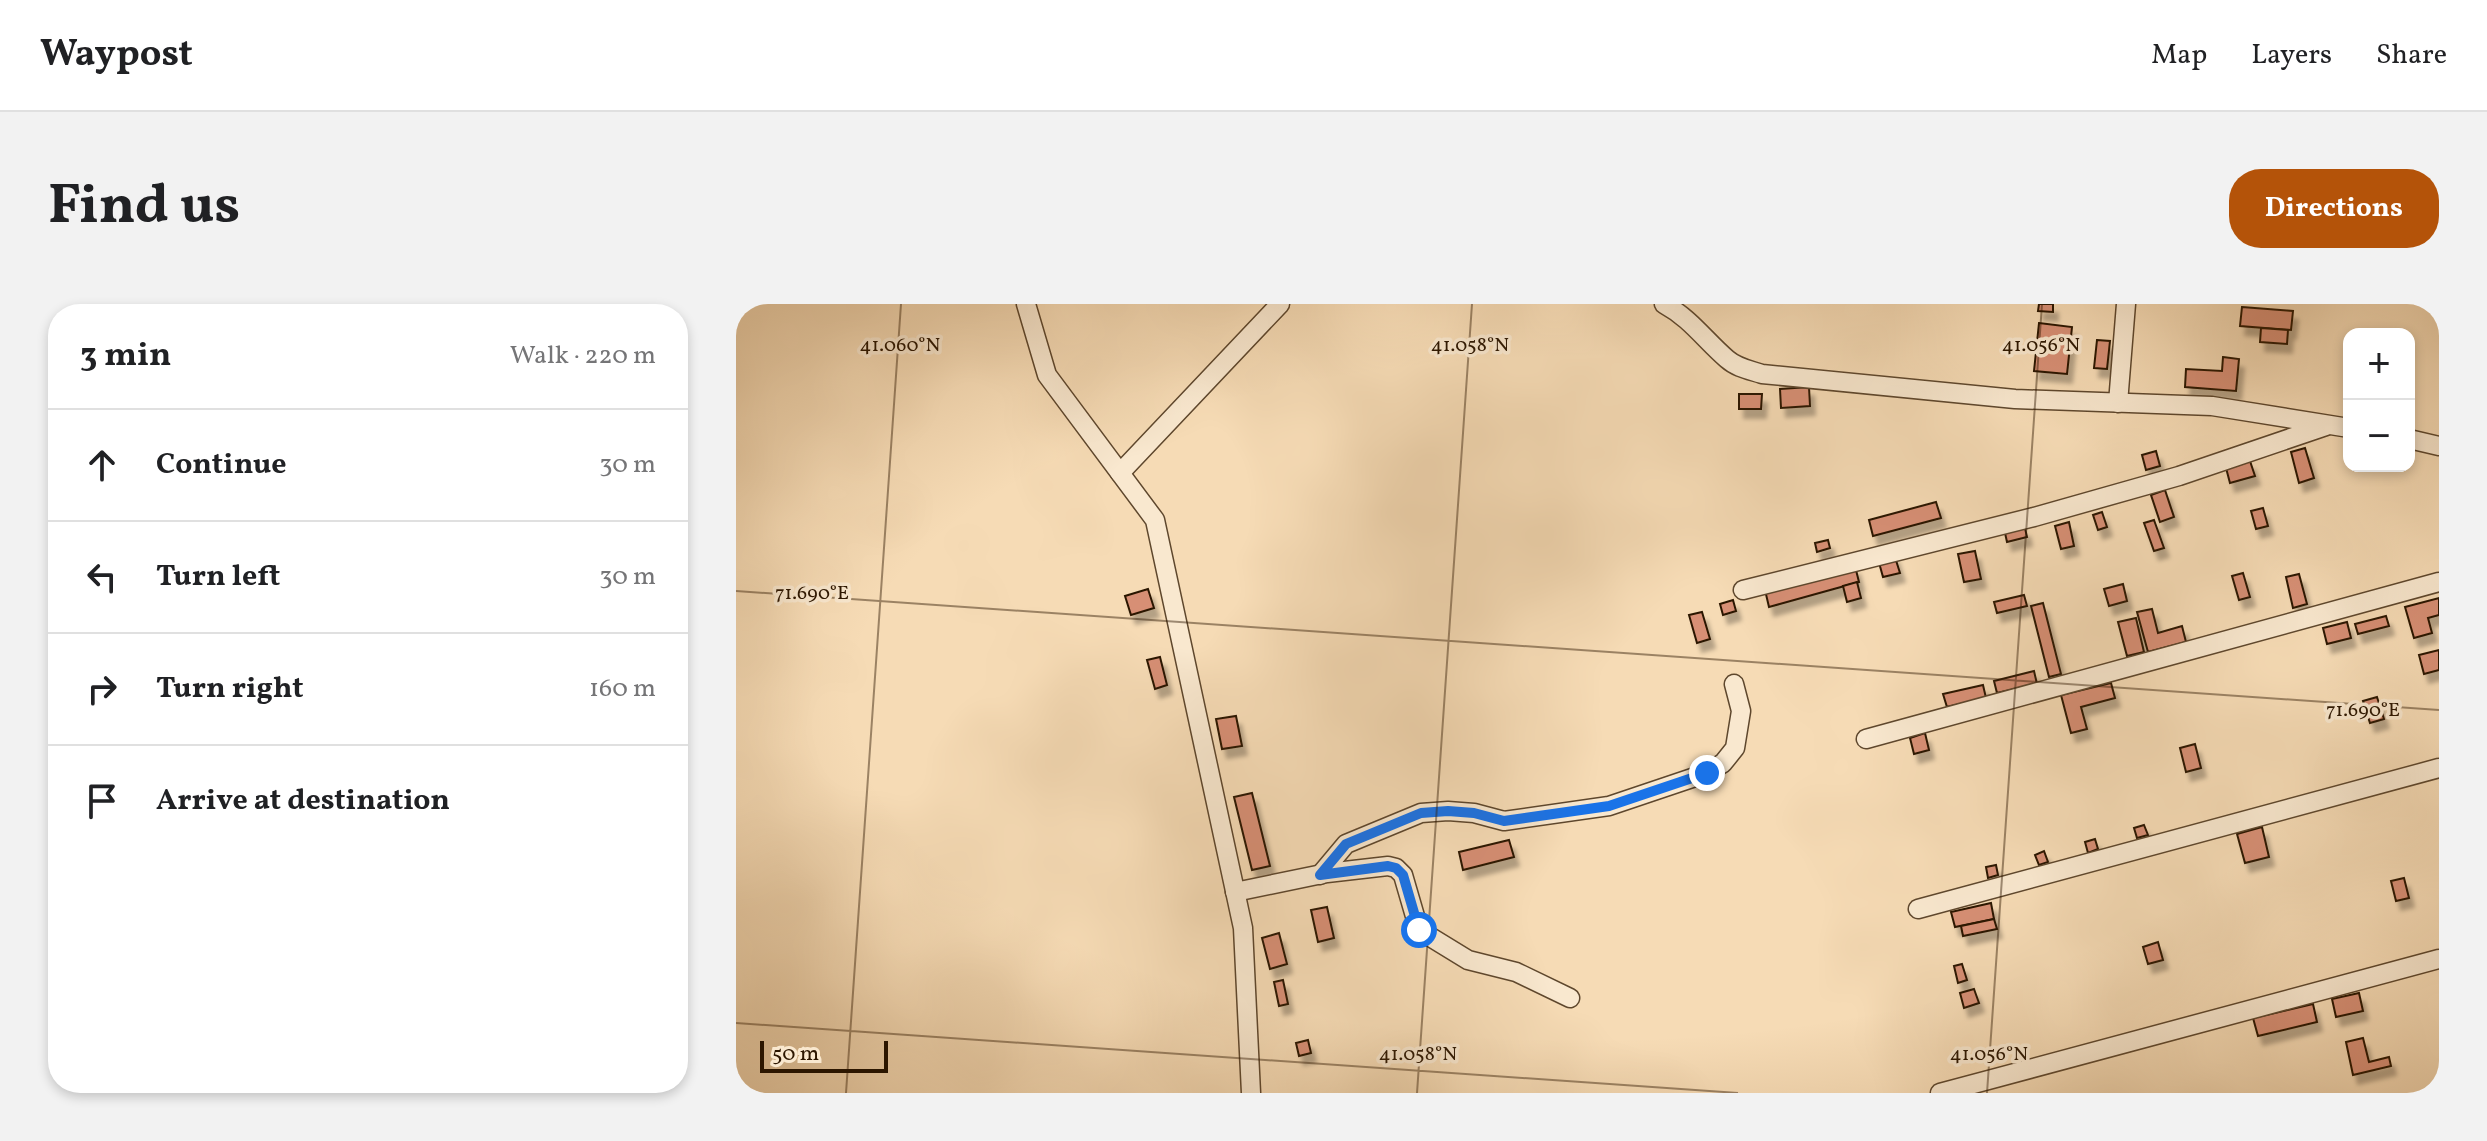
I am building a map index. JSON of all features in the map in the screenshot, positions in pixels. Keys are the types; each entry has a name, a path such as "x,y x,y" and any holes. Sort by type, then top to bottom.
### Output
{"street":[{"path":"1026,304 1047,375 1155,520 1243,928 1251,1093"},
{"path":"1120,473 1280,304"},
{"path":"1664,304 1695,325 1728,360 1762,374 2015,399 2212,406 2343,427"},
{"path":"2118,403 2126,304"},
{"path":"1743,590 2078,505 2179,476 2329,425"},
{"path":"2415,440 2439,446"},
{"path":"1866,739 2439,582"},
{"path":"1320,875 1346,844 1421,813 1474,813 1504,821 1609,806 1707,773 1723,763 1735,748 1741,711 1734,684"},
{"path":"1918,909 2439,768"},
{"path":"1235,892 1320,875 1388,866 1396,868 1403,875 1419,930 1468,960 1516,972 1570,998"},
{"path":"1940,1093 2439,959"}],"building":[{"path":"2039,304 2053,304 2053,312 2038,311"},
{"path":"2242,307 2293,311 2291,330 2240,326"},
{"path":"2039,323 2072,327 2067,374 2034,371"},
{"path":"2261,328 2288,330 2287,344 2260,342"},
{"path":"2097,340 2110,341 2107,369 2094,368"},
{"path":"2223,357 2239,359 2236,391 2185,387 2186,369 2222,371"},
{"path":"1809,387 1810,406 1781,408 1780,389"},
{"path":"1739,394 1762,394 1761,409 1739,409"},
{"path":"2305,448 2314,478 2299,483 2291,452"},
{"path":"2156,451 2160,466 2146,470 2142,455"},
{"path":"2250,461 2255,476 2230,483 2226,468"},
{"path":"2165,490 2174,517 2160,522 2151,495"},
{"path":"1936,502 1941,518 1873,536 1869,520"},
{"path":"2263,508 2268,526 2256,529 2251,511"},
{"path":"2102,512 2107,527 2098,530 2093,515"},
{"path":"2154,520 2164,548 2154,551 2144,523"},
{"path":"2069,522 2074,546 2061,549 2055,526"},
{"path":"2025,528 2027,537 2007,542 2005,533"},
{"path":"1828,540 1830,548 1817,552 1815,543"},
{"path":"1975,551 1981,579 1964,582 1958,554"},
{"path":"1894,554 1900,573 1883,577 1878,559"},
{"path":"1855,566 1859,582 1769,607 1765,590"},
{"path":"2243,573 2250,597 2239,600 2232,576"},
{"path":"2299,574 2307,604 2293,608 2286,577"},
{"path":"1857,582 1861,598 1847,602 1843,586"},
{"path":"2123,584 2127,601 2109,606 2104,589"},
{"path":"1148,589 1154,608 1131,615 1125,596"},
{"path":"2024,595 2027,606 1997,613 1994,602"},
{"path":"2439,598 2439,615 2428,618 2432,633 2414,638 2405,607"},
{"path":"1733,600 1736,611 1723,615 1720,604"},
{"path":"2043,603 2061,674 2049,677 2031,606"},
{"path":"2152,609 2158,633 2182,626 2186,642 2148,652 2137,612"},
{"path":"1702,612 1710,639 1697,643 1689,615"},
{"path":"2386,616 2389,626 2358,634 2355,624"},
{"path":"2136,618 2144,652 2127,656 2118,622"},
{"path":"2347,622 2351,638 2327,644 2323,628"},
{"path":"2439,650 2439,670 2424,674 2419,655"},
{"path":"1160,657 1167,685 1155,689 1147,660"},
{"path":"2034,671 2037,684 1997,693 1994,681"},
{"path":"2111,683 2115,698 2081,707 2087,729 2071,733 2061,695"},
{"path":"1983,685 1986,698 1947,707 1943,694"},
{"path":"2377,697 2384,719 2370,723 2363,701"},
{"path":"1236,716 1242,746 1222,749 1216,719"},
{"path":"1925,733 1929,750 1914,754 1910,738"},
{"path":"2195,744 2201,768 2186,772 2180,748"},
{"path":"1252,793 1270,866 1252,870 1234,797"},
{"path":"2144,825 2148,835 2137,838 2134,828"},
{"path":"2262,827 2269,857 2245,863 2237,834"},
{"path":"2095,839 2098,849 2088,853 2085,842"},
{"path":"1509,840 1514,857 1463,870 1459,852"},
{"path":"2044,851 2048,862 2039,865 2035,855"},
{"path":"1996,865 1998,875 1988,878 1986,867"},
{"path":"2404,878 2409,898 2396,901 2391,881"},
{"path":"1991,903 1994,919 1955,927 1951,912"},
{"path":"1327,907 1334,938 1318,942 1311,910"},
{"path":"1994,919 1997,929 1963,936 1961,926"},
{"path":"1279,933 1287,964 1270,969 1262,938"},
{"path":"2158,942 2163,960 2148,964 2143,947"},
{"path":"1962,964 1967,980 1958,983 1954,966"},
{"path":"1283,980 1288,1004 1279,1006 1274,982"},
{"path":"1974,989 1979,1003 1964,1008 1960,993"},
{"path":"2359,993 2363,1011 2336,1017 2332,999"},
{"path":"2313,1004 2317,1022 2258,1036 2253,1018"},
{"path":"2363,1038 2369,1062 2389,1057 2391,1066 2353,1075 2346,1042"},
{"path":"1308,1040 1311,1053 1299,1056 1296,1043"}],"route":[{"path":"1419,930 1403,875 1396,868 1388,866 1320,875 1346,844 1421,813 1474,813 1504,821 1609,806 1707,773"}]}
